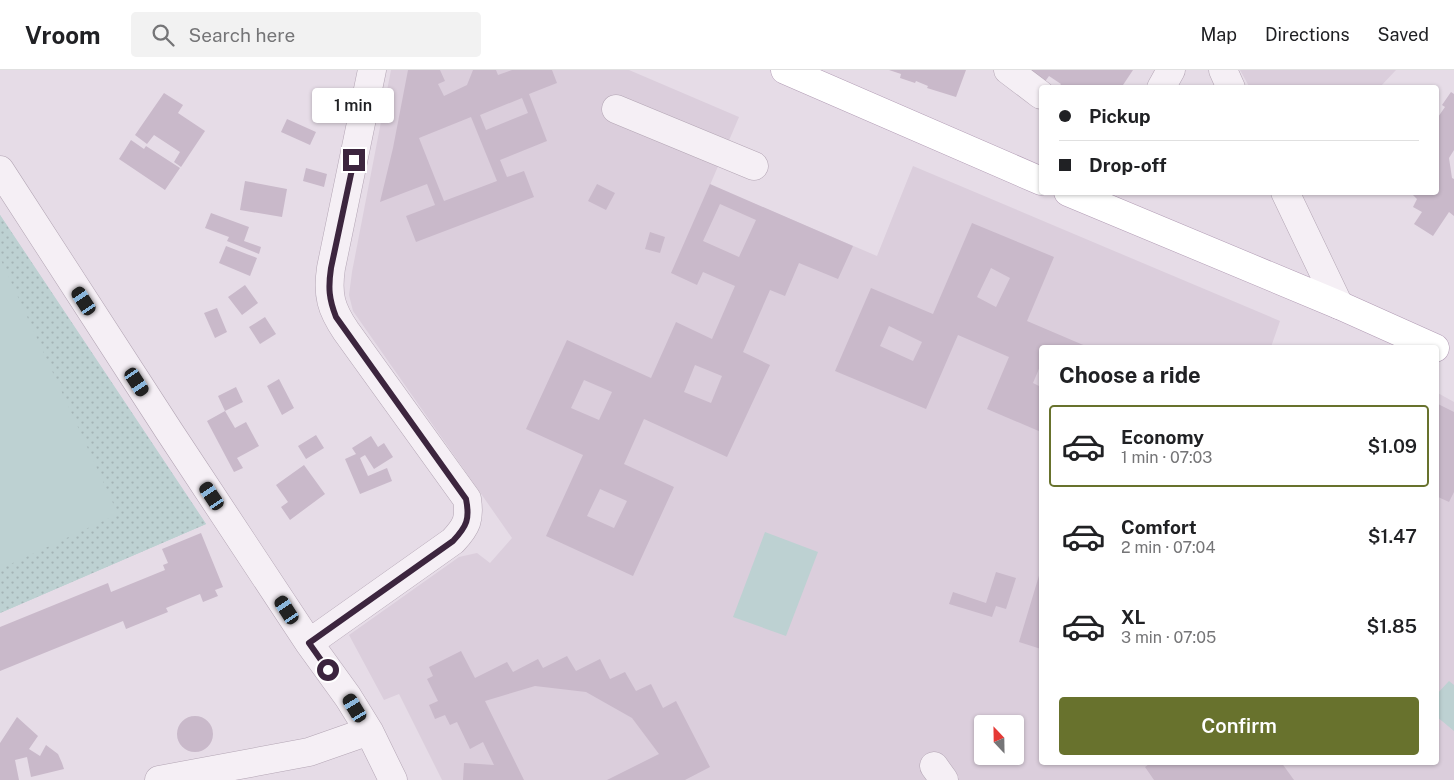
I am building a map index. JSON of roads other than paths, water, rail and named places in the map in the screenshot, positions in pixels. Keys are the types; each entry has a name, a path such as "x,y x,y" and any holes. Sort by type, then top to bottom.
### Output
{"main road":[{"path":"785,70 1039,180"},
{"path":"1081,195 1099,199 1429,345"},
{"path":"1439,349 1454,356"}],"street":[{"path":"309,643 453,541 464,530 469,514 466,499 336,317 331,302 329,285 331,268 372,70"},
{"path":"1008,70 1039,93"},
{"path":"1163,85 1172,70"},
{"path":"1223,70 1230,85"},
{"path":"616,109 754,166"},
{"path":"0,170 169,432 309,643 348,697 369,731 393,780"},
{"path":"1286,195 1340,305"},
{"path":"159,780 309,752 369,731"}]}
